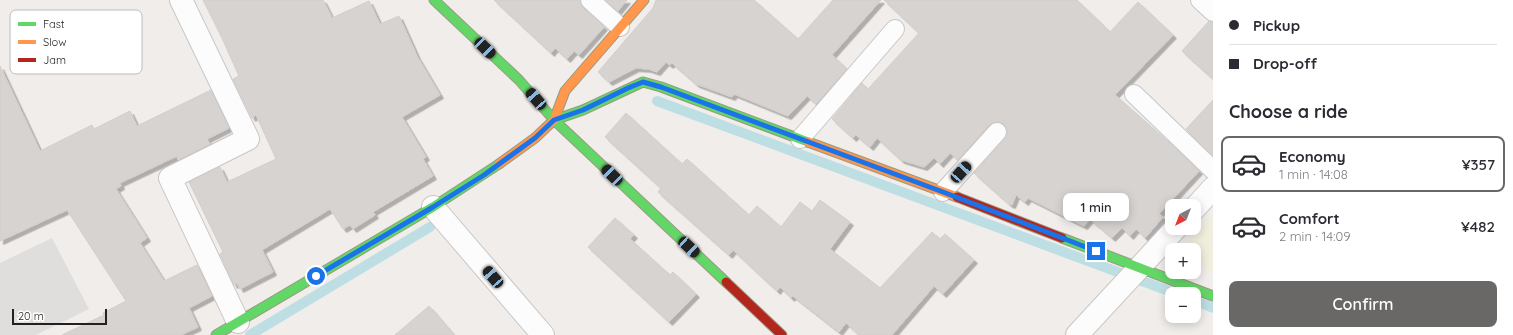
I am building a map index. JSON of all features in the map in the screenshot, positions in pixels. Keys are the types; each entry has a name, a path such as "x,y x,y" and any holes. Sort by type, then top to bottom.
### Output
{"street":[{"path":"181,0 248,139 170,178 238,322"},
{"path":"434,0 519,80 554,120 782,335"},
{"path":"554,120 564,91 644,0"},
{"path":"216,335 433,207 484,175 535,138 554,120 583,110 643,82 661,87 943,192 1134,274 1213,296"},
{"path":"1201,201 1213,188"},
{"path":"433,207 543,335"},
{"path":"1077,335 1170,235"}],"lane":[{"path":"590,0 620,27"},
{"path":"1200,0 1213,12"},
{"path":"800,139 895,30"},
{"path":"1134,94 1213,170"},
{"path":"943,192 997,132"}],"green space":[{"path":"1213,215 1213,272 1205,269 1201,263 1201,243 1188,243 1195,235 1201,235 1201,228"}],"shaded area":[{"path":"52,238 89,309 36,335 0,335 0,263"}],"building":[{"path":"203,0 323,0 332,18 369,1 380,24 399,16 417,56 440,95 402,117 426,157 423,159 433,176 373,212 375,215 353,229 350,225 343,229 330,209 262,250 273,272 240,289 237,283 234,285 220,254 223,252 189,182 220,167 227,182 276,159 256,115 252,118 233,79 239,76"},
{"path":"494,0 580,0 583,8 604,27 579,55 574,51 567,59 555,48 551,53"},
{"path":"606,0 627,0 618,11"},
{"path":"656,0 754,0 798,39 833,0 881,0 832,55 847,69 816,104 807,96 788,116 734,94 732,97 696,84 672,63 670,65 666,62 657,72 648,69 636,68 609,82 598,72 653,8"},
{"path":"884,0 1077,0 1110,32 1138,2 1173,35 1115,95 1199,171 1173,199 1165,199 1165,208 1159,214 1163,217 1145,238 1136,229 1130,236 1122,228 1112,238 1090,219 1084,226 1028,198 1025,202 1016,195 1012,205 1009,204 974,173 1005,139 1007,135 1007,128 1000,122 994,122 989,125 958,160 950,153 940,164 934,158 924,167 901,160 877,138 870,147 856,135 853,138 832,119 862,83 868,89 919,33"},
{"path":"1209,21 1213,22 1213,79 1182,51"},
{"path":"0,66 40,151 92,125 94,129 130,111 137,126 211,90 229,128 207,139 210,144 178,160 177,156 120,183 121,186 116,189 147,238 140,243 164,281 197,265 212,296 189,308 198,327 181,335 62,335 104,315 103,313 126,301 67,210 0,241"},
{"path":"1213,100 1213,155 1186,129"},
{"path":"626,113 682,164 687,159 749,215 757,206 781,227 800,202 812,211 820,200 850,222 830,249 880,288 932,232 940,239 945,234 974,260 943,294 934,286 892,335 859,335 846,323 839,332 793,296 791,298 780,287 777,291 733,250 729,255 658,192 661,188 605,137"},
{"path":"615,218 634,235 630,239 670,275 673,272 696,294 669,322 588,247"},
{"path":"429,306 454,335 395,335"}],"waterway":[{"path":"657,101 1165,290"},
{"path":"250,335 430,227"},
{"path":"1201,303 1213,308"}],"traffic: fast":[{"path":"434,0 519,80 554,120 726,282"},
{"path":"554,120 583,110 643,82 661,87 808,142"},
{"path":"216,335 433,207 499,164"},
{"path":"1062,238 1213,296"}],"traffic: slow":[{"path":"499,164 535,138 554,120 565,91 644,0"},
{"path":"808,142 957,197"}],"traffic: jam":[{"path":"957,197 1062,238"},
{"path":"726,282 782,335"}],"route":[{"path":"316,276 484,175 535,138 554,120 583,110 643,82 661,87 943,192 1096,251"}]}
